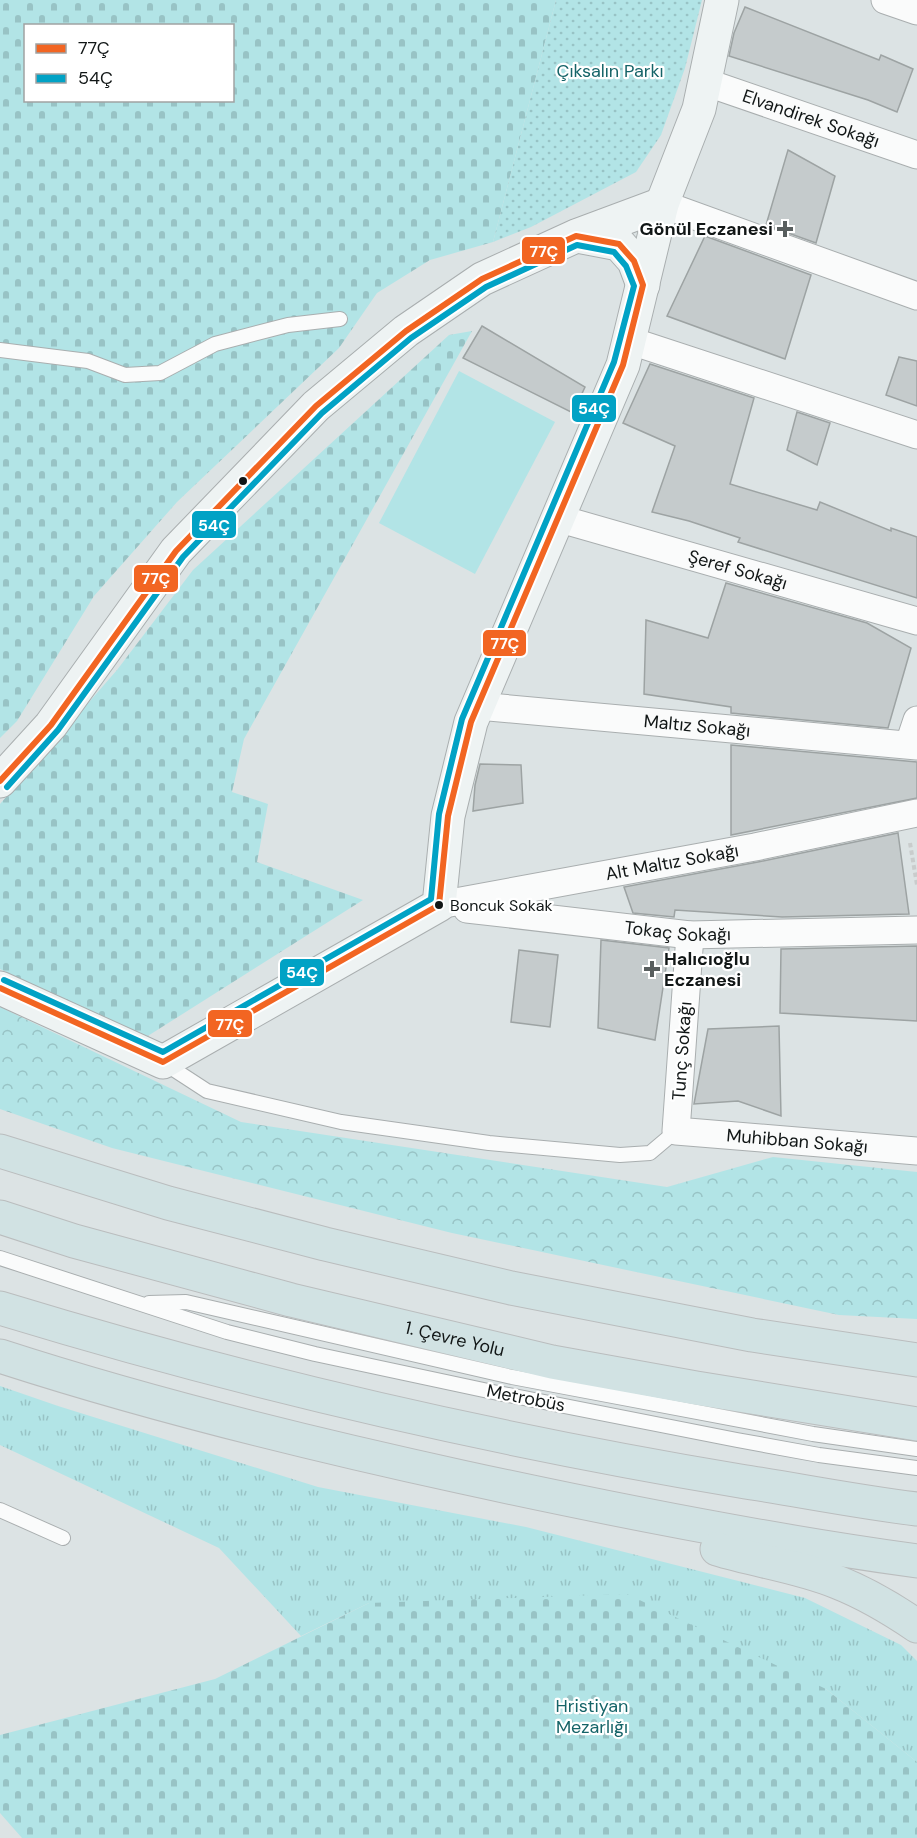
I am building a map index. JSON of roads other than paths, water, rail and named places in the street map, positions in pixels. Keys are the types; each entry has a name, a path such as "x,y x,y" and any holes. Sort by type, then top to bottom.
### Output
{"highway":[{"path":"0,1150 168,1203 325,1244 511,1288 752,1335 917,1360"},
{"name":"1. Çevre Yolu","path":"0,1217 74,1241 291,1300 541,1359 696,1388 917,1424"},
{"path":"0,1308 128,1347 458,1428 656,1467 917,1509"},
{"path":"0,1356 57,1375 344,1451 582,1503 809,1546 917,1561"},
{"path":"582,1503 611,1516 680,1538 836,1581 890,1607 917,1626"}],"street":[{"path":"0,988 163,1062 439,905 448,816 471,722 622,365 662,204 699,109 722,0"},
{"path":"885,0 917,11"},
{"name":"Elvandirek Sokağı","path":"705,82 917,155"},
{"path":"0,781 51,725 176,551 316,406 406,331 482,279 576,236 662,204 917,296"},
{"path":"576,236 619,244 634,261 643,285"},
{"path":"628,340 917,435"},
{"name":"Şeref Sokağı","path":"557,518 917,621"},
{"name":"Maltız Sokağı","path":"478,706 914,736"},
{"name":"Alt Maltız Sokağı","path":"439,905 755,847 911,814"},
{"name":"Tokaç Sokağı","path":"439,905 690,935 917,930"},
{"name":"Tunç Sokağı","path":"676,1131 690,935"},
{"name":"Muhibban Sokağı","path":"676,1131 917,1151"}],"lane":[{"path":"0,350 88,361 125,375 160,373 215,344 288,325 340,319"},
{"path":"163,1062 207,1091 341,1122 489,1143 621,1155 650,1153 676,1131"},
{"name":"Metrobüs","path":"0,1258 227,1332 425,1378 737,1440 819,1455 917,1468"},
{"name":"Metrobüs","path":"141,1304 186,1302 512,1377 813,1434 917,1449"},
{"path":"0,1510 63,1538"}],"place":[{"name":"Gönül Eczanesi","path":"785,229"},
{"name":"Boncuk Sokak","path":"439,905"},
{"name":"Halıcıoğlu Eczanesi","path":"652,969"}],"park label":[{"name":"Çıksalın Parkı","path":"610,71"},
{"name":"Hristiyan Mezarlığı","path":"592,1716"}]}
